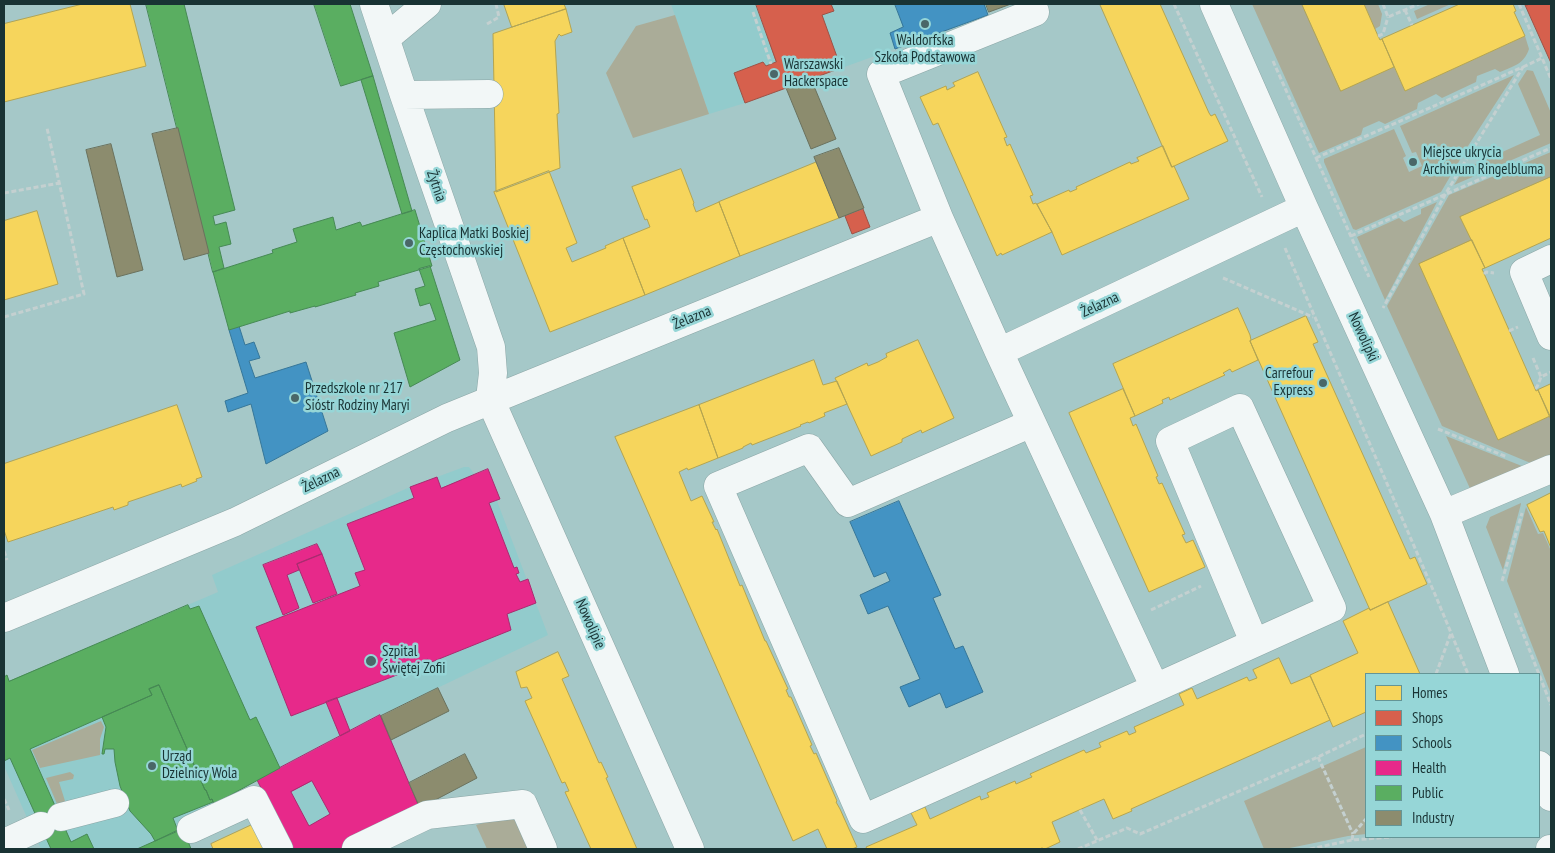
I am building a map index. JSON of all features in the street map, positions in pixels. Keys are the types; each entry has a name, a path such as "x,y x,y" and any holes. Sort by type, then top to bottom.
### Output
{"street":[{"name":"Żytnia","path":"374,4 491,347 493,373 490,400"},
{"path":"386,38 426,4"},
{"path":"1032,4 1035,12 881,74 939,218 1155,688"},
{"name":"Nowolipki","path":"1214,4 1304,208 1444,514 1505,673"},
{"path":"404,95 489,94"},
{"name":"Żelazna","path":"999,352 1304,208"},
{"name":"Żelazna","path":"4,618 235,522 447,418 939,218"},
{"path":"1551,259 1524,272 1551,336"},
{"name":"Nowolipie","path":"490,400 690,849"},
{"path":"1032,423 848,504 809,448 718,486 863,819 1332,608 1240,408 1170,441 1254,642"},
{"path":"1444,514 1551,469"},
{"path":"1540,768 1551,797"},
{"path":"191,829 254,800 279,849"},
{"path":"4,843 51,822 115,803"},
{"path":"356,849 426,815 523,804 543,849"}],"path":[{"path":"487,24 498,17 496,4"},
{"path":"1174,4 1274,223 1468,673"},
{"path":"1378,36 1383,34 1388,17 1383,4"},
{"path":"1388,17 1420,4"},
{"path":"1519,4 1551,79"},
{"path":"1405,10 1412,25"},
{"path":"753,12 771,64"},
{"path":"1316,158 1542,58"},
{"path":"1383,308 1446,193 1523,67"},
{"path":"4,317 84,294 47,128"},
{"path":"1351,236 1551,148"},
{"path":"4,193 60,183"},
{"path":"1484,274 1494,273"},
{"path":"1219,276 1314,317"},
{"path":"1509,331 1519,327"},
{"path":"1535,388 1542,377"},
{"path":"1438,429 1509,458"},
{"path":"1502,582 1524,505"},
{"path":"4,550 7,560"},
{"path":"1148,611 1226,574"},
{"path":"1436,673 1451,633"},
{"path":"1078,849 1127,828 1140,834 1318,757 1365,734"},
{"path":"1318,757 1353,834"},
{"path":"1080,810 1098,840"},
{"path":"1352,840 1353,834 1365,819"},
{"path":"1310,849 1352,840 1379,838"}],"shaded area":[{"path":"671,4 986,4 989,12 987,13 988,15 745,103 709,114"},
{"path":"464,467 469,467 475,475 488,469 500,499 497,501 548,635 381,715 420,809 341,849 292,849 257,780 181,822 191,849 41,849 4,766 4,677 7,675 10,681 218,592 212,575 410,487"}],"green space":[{"path":"1252,4 1302,4 1341,90 1394,67 1405,91 1525,36 1529,49 1524,58 1514,66 1500,72 1495,69 1477,76 1476,82 1442,98 1436,94 1418,103 1417,109 1385,124 1379,121 1363,128 1361,135 1319,153"},
{"path":"1364,4 1378,4 1382,14 1380,26 1375,29"},
{"path":"1430,4 1451,4 1417,19 1414,11"},
{"path":"675,15 709,114 633,138 606,73 636,26"},
{"path":"1527,70 1533,71 1551,113 1551,143 1454,185 1467,164 1469,167 1540,135 1518,84"},
{"path":"1514,75 1441,192 1356,230 1353,229 1324,159 1394,129 1406,156 1403,158 1409,172 1422,166 1416,152 1412,153 1400,126"},
{"path":"1551,152 1551,177 1461,217 1472,240 1498,440 1550,416 1551,462 1540,467 1442,426 1387,306 1449,195"},
{"path":"1437,202 1385,300 1357,237 1399,218 1404,222 1421,214 1421,209"},
{"path":"1446,436 1532,470 1473,495"},
{"path":"1521,503 1503,570 1486,527 1490,517"},
{"path":"1526,507 1538,534 1543,533 1551,551 1551,694 1507,581"},
{"path":"101,721 104,727 100,739 100,755 40,768 32,750"},
{"path":"1365,747 1365,834 1285,849 1264,849 1244,801"},
{"path":"70,772 74,775 73,779 59,782 65,801 60,811 46,778"},
{"path":"508,816 524,825 533,849 487,849 476,825"}],"building: Homes":[{"path":"83,4 130,4 146,66 4,102 4,24"},
{"path":"504,4 564,4 566,9 512,27"},
{"path":"1100,4 1160,4 1209,113 1211,116 1215,114 1228,141 1172,167"},
{"path":"1302,4 1364,4 1394,67 1341,91"},
{"path":"1460,4 1513,4 1516,11 1514,12 1525,36 1405,91 1382,39"},
{"path":"566,9 572,32 561,36 559,34 555,41 560,168 496,192 493,34"},
{"path":"978,72 1007,137 1004,138 1007,146 1010,144 1033,195 1030,196 1033,204 1036,203 1052,232 997,256 938,123 933,125 920,97 946,86 947,90 955,86 953,83"},
{"path":"1163,146 1189,199 1062,255 1037,204 1069,190 1070,192 1077,189 1076,187 1130,162 1131,164 1139,161 1137,158"},
{"path":"817,162 839,218 740,256 719,202"},
{"path":"681,169 696,212 719,202 740,256 645,295 623,238 650,227 647,219 645,220 632,187"},
{"path":"549,171 577,243 566,248 572,262 606,248 605,246 623,238 645,295 550,332 494,192"},
{"path":"1551,177 1551,238 1485,268 1460,217"},
{"path":"37,211 58,284 4,300 4,221"},
{"path":"1472,240 1485,268 1482,269 1536,391 1538,390 1550,416 1498,440 1419,264"},
{"path":"1238,308 1250,335 1250,341 1258,360 1232,372 1230,369 1223,373 1225,375 1170,400 1169,397 1162,400 1163,403 1135,416 1113,364"},
{"path":"1306,316 1318,342 1313,344 1410,559 1415,557 1427,584 1370,610 1250,341"},
{"path":"918,340 954,418 922,433 921,430 902,439 902,442 871,456 835,378 867,363 868,366 878,362 887,357 886,354"},
{"path":"814,360 823,385 837,381 847,404 824,413 825,416 809,423 752,445 751,443 718,458 699,405"},
{"path":"1551,384 1551,420 1538,390"},
{"path":"1123,389 1135,416 1130,418 1133,426 1136,424 1158,476 1156,477 1159,484 1162,483 1185,534 1182,535 1186,543 1193,540 1205,567 1149,592 1069,413"},
{"path":"177,405 202,477 182,487 181,484 128,502 128,505 114,510 113,507 8,542 4,530 4,464"},
{"path":"699,405 718,458 679,472 691,501 702,496 714,522 712,522 717,529 740,586 742,585 765,641 788,689 786,690 789,697 791,697 812,745 810,746 814,754 816,753 857,847 852,849 827,849 818,829 793,841 615,437"},
{"path":"1551,493 1551,548 1544,531 1540,532 1527,505"},
{"path":"1388,602 1420,673 1365,673 1365,712 1333,727 1310,675 1358,653 1343,621 1369,608 1370,610"},
{"path":"558,652 569,676 562,679 599,763 601,762 608,777 606,778 637,849 591,849 565,792 569,791 565,782 562,783 525,701 532,698 527,687 521,688 516,672"},
{"path":"1279,658 1291,684 1310,676 1330,720 1131,809 1132,811 1113,819 1104,799 1052,822 1060,842 1045,849 867,849 866,847 917,825 911,813 925,807 930,819 980,796 981,800 989,797 987,793 1015,781 1016,784 1032,777 1030,774 1084,750 1086,753 1101,747 1099,743 1127,731 1129,735 1136,732 1134,727 1184,705 1179,694 1192,688 1197,699 1247,677 1249,681 1257,678 1253,670"},
{"path":"254,824 265,849 213,849 211,844"}],"building: Shops":[{"path":"756,4 831,4 834,11 822,15 841,68 745,103 734,73 763,62 766,66 776,62"},
{"path":"1551,4 1551,63 1525,5"},
{"path":"863,209 870,227 852,234 845,216"}],"building: Schools":[{"name":"Waldorfska Szkoła Podstawowa","path":"895,4 984,4 988,15 895,49 890,33 903,27"},
{"path":"239,326 245,345 254,342 260,358 249,361 255,378 306,362 328,431 266,464 251,404 228,412 225,401 248,393 229,330"},
{"path":"899,501 941,595 933,598 955,649 963,646 983,692 946,708 940,693 909,707 900,687 920,679 888,606 868,614 860,595 890,581 886,572 874,577 850,522"}],"building: Health":[{"path":"488,469 500,499 489,503 514,568 517,567 519,573 516,574 520,582 528,579 536,603 507,614 511,630 429,663 428,659 419,663 420,666 291,716 256,627 360,586 355,573 365,570 347,524 414,498 410,487 437,477 441,488"},
{"path":"317,544 322,554 297,564 299,570 287,575 299,608 283,615 263,565"},
{"path":"322,554 337,594 313,603 297,564"},
{"path":"337,698 350,731 340,736 326,702"},
{"path":"380,715 420,809 341,849 292,849 257,780","holes":["312,781 330,814 309,826 291,792"]}],"building: Public":[{"path":"146,4 184,4 235,210 213,216 215,225 226,222 231,244 219,247 224,268 213,272"},
{"path":"314,4 350,4 373,76 341,86"},
{"path":"373,76 412,211 402,214 361,80"},
{"path":"415,210 432,266 378,282 379,286 355,293 356,295 315,307 290,313 290,311 229,330 213,272 273,253 272,250 297,242 293,229 333,217 336,230 360,222 362,226"},
{"path":"430,266 460,360 410,387 394,333 436,320 430,303 420,306 415,289 425,286 419,269"},
{"path":"188,605 190,609 199,606 250,720 256,717 280,768 214,804 205,790 159,685 149,689 152,695 30,749 71,842 87,834 94,849 51,849 10,758 4,761 4,677 7,675 9,681"},
{"path":"159,685 205,790 213,802 173,818 178,831 155,841 130,811 120,786 114,749 105,749 104,754 102,754 106,727 102,717 152,695 149,689"},
{"path":"183,828 191,849 137,849 155,841"}],"building: Industry":[{"path":"986,4 1011,4 989,12"},
{"path":"811,79 836,139 811,149 786,88"},
{"path":"178,128 209,253 184,260 152,134"},
{"path":"111,144 143,270 117,277 86,150"},
{"path":"839,148 864,208 839,218 814,157"},
{"path":"438,688 449,711 391,740 381,716"},
{"path":"465,754 477,778 420,808 409,783"}],"place":[{"name":"Waldorfska Szkoła Podstawowa","path":"925,24"},
{"name":"Warszawski Hackerspace","path":"774,74"},
{"name":"Miejsce ukrycia Archiwum Ringelbluma","path":"1413,162"},
{"name":"Kaplica Matki Boskiej Częstochowskiej","path":"409,243"},
{"name":"Carrefour Express","path":"1323,383"},
{"name":"Przedszkole nr 217 Sióstr Rodziny Maryi","path":"295,398"},
{"name":"Szpital Świętej Zofii","path":"371,661"},
{"name":"Urząd Dzielnicy Wola","path":"152,766"}]}
